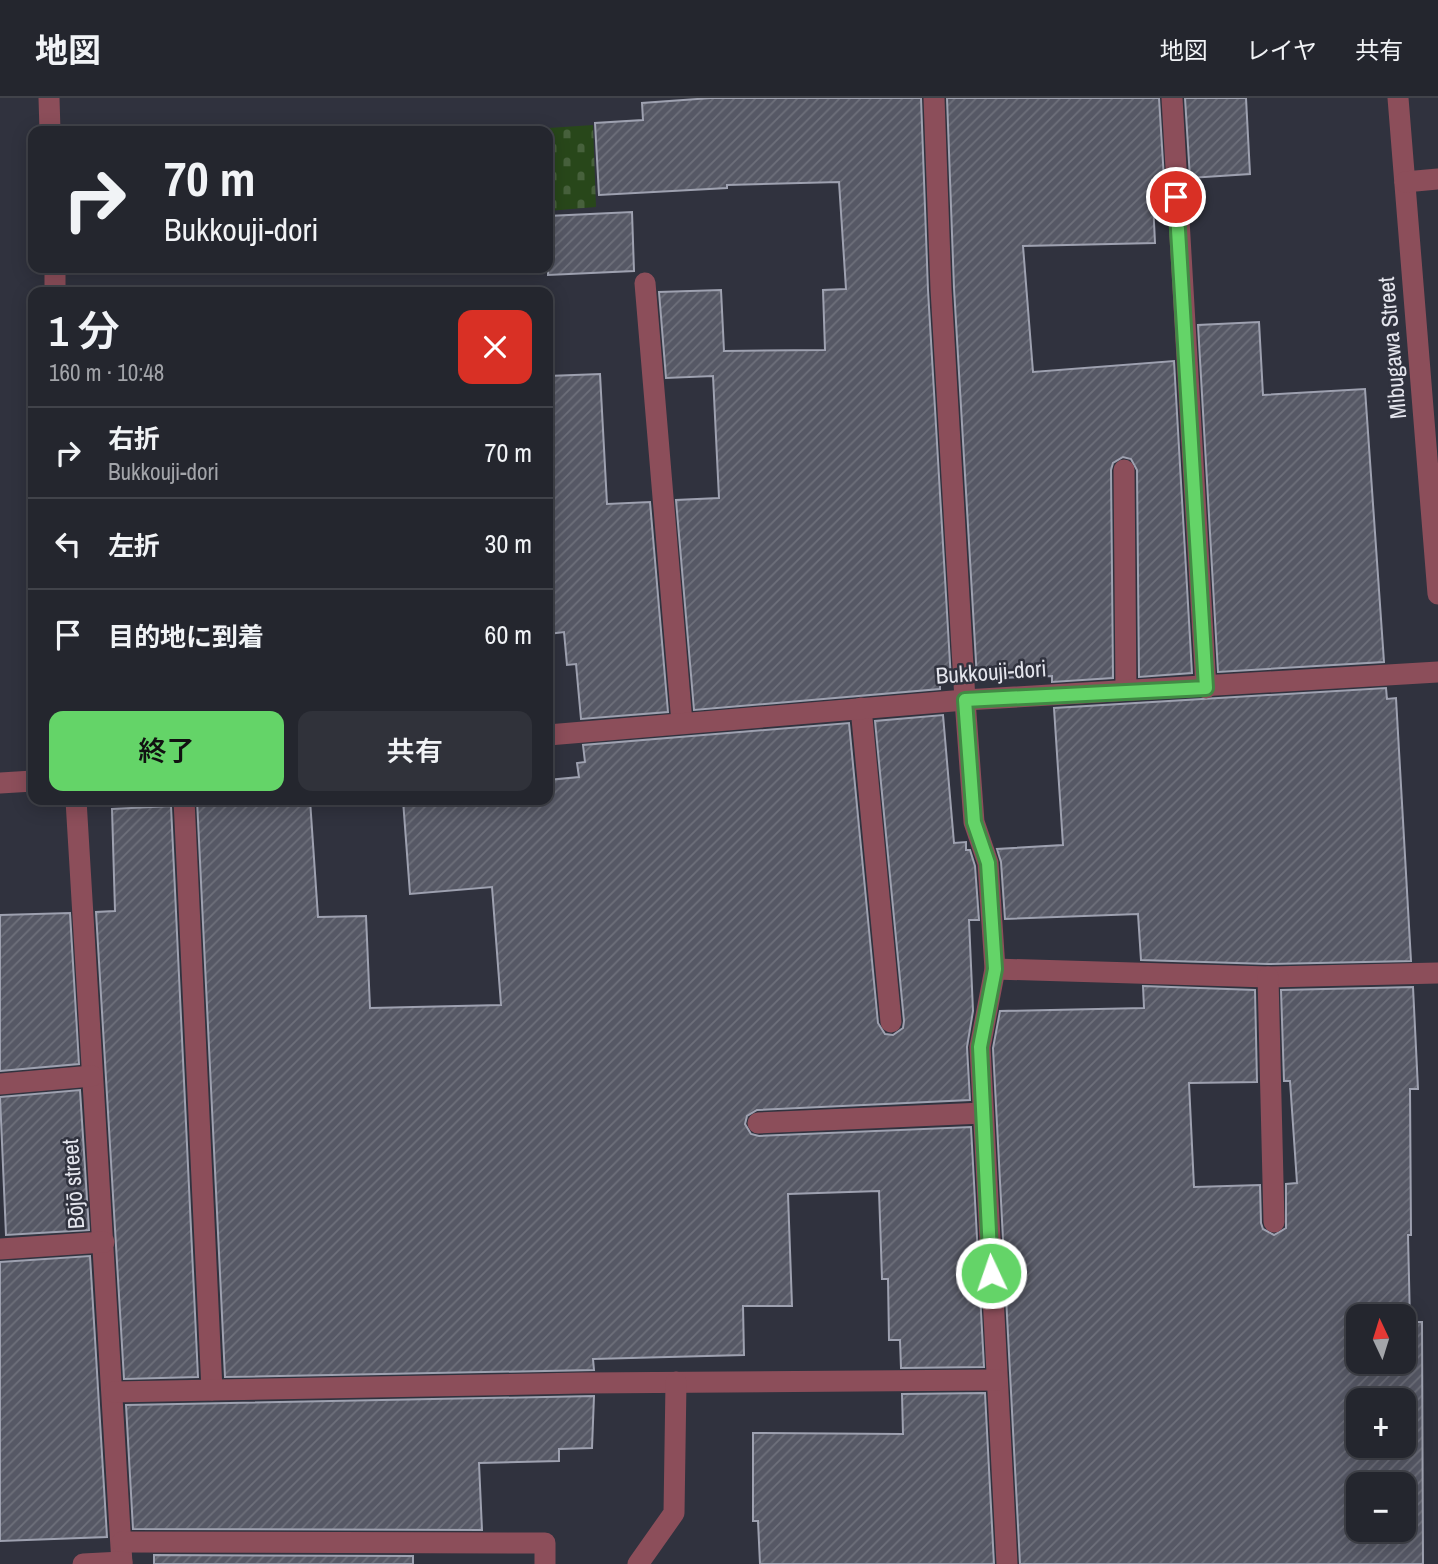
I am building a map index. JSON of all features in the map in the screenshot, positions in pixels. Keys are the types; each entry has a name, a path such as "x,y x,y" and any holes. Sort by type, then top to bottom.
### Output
{"street":[{"path":"49,98 50,126"},
{"path":"934,98 941,289 965,700 974,822 988,863 995,969 980,1047 1007,1564"},
{"path":"1172,98 1206,688"},
{"name":"Mibugawa Street","path":"1398,98 1438,594"},
{"path":"1405,181 1438,179"},
{"path":"645,283 682,723"},
{"path":"1124,470 1126,690"},
{"name":"Bukkouji-dori","path":"553,735 965,700 1438,673"},
{"path":"861,708 891,1022"},
{"path":"0,783 28,781"},
{"name":"Bōjō street","path":"76,805 122,1556"},
{"path":"184,805 212,1390"},
{"path":"995,969 1268,977 1438,973"},
{"path":"1268,977 1274,1222"},
{"path":"0,1084 92,1076"},
{"path":"758,1123 984,1113"},
{"path":"0,1249 104,1242"},
{"path":"114,1392 676,1382 997,1380"},
{"path":"638,1564 674,1513 676,1382"},
{"path":"83,1564 122,1556 545,1543 545,1564"}],"green space":[{"path":"593,125 596,207 553,211 553,128"}],"building":[{"path":"711,98 921,98 928,290 951,680 940,681 940,689 694,710 676,500 719,498 713,376 666,378 659,292 721,290 724,351 825,350 823,290 846,289 839,182 727,185 727,188 599,195 595,123 643,120 642,103"},
{"path":"947,98 1159,98 1164,179 1152,180 1155,243 1023,246 1033,372 1174,361 1192,673 1139,677 1137,470 1131,459 1123,457 1113,463 1111,470 1113,678 1052,682 1052,676 977,679 954,288"},
{"path":"1185,98 1246,98 1250,174 1190,178"},
{"path":"632,212 634,271 548,275 553,273 553,216"},
{"path":"1259,322 1263,395 1365,389 1384,662 1218,672 1198,325"},
{"path":"600,374 607,504 650,502 668,712 581,719 576,664 567,665 564,632 553,633 553,376"},
{"path":"1386,688 1387,699 1396,698 1411,961 1268,964 1141,960 1138,914 1005,919 1001,862 997,849 1063,845 1054,708"},
{"path":"943,715 954,843 966,842 966,850 970,850 975,866 979,920 969,920 973,1011 967,1047 970,1100 757,1110 747,1116 745,1124 751,1134 759,1136 971,1127 984,1367 901,1368 900,1340 889,1340 888,1279 882,1279 879,1191 788,1194 792,1306 743,1306 744,1355 593,1359 594,1370 225,1377 197,805 310,805 318,917 366,916 370,1008 501,1005 492,887 410,894 403,805 553,805 553,780 579,777 577,763 585,762 583,745 849,723 878,1023 885,1034 893,1035 903,1028 904,1021 875,721"},
{"path":"171,806 198,1377 124,1379 96,912 115,911 112,809"},
{"path":"70,913 79,1064 0,1071 0,915"},
{"path":"1143,986 1255,990 1257,1082 1189,1083 1194,1187 1260,1185 1261,1223 1263,1229 1274,1235 1286,1228 1286,1184 1297,1183 1290,1081 1284,1081 1281,990 1413,987 1418,1089 1410,1089 1410,1304 1346,1304 1346,1374 1416,1374 1416,1322 1422,1322 1423,1564 1020,1564 993,1048 1000,1011 1144,1008"},
{"path":"80,1090 89,1230 6,1235 0,1097"},
{"path":"90,1256 107,1537 0,1541 0,1262"},
{"path":"985,1393 994,1564 760,1564 758,1521 753,1521 753,1433 903,1434 902,1394"},
{"path":"594,1396 592,1448 559,1449 559,1461 479,1463 482,1530 133,1529 126,1405"},
{"path":"154,1555 413,1556 413,1564 154,1564"}],"route":[{"path":"991,1273 980,1047 995,969 988,863 974,822 965,700 1206,688 1176,197"}]}
